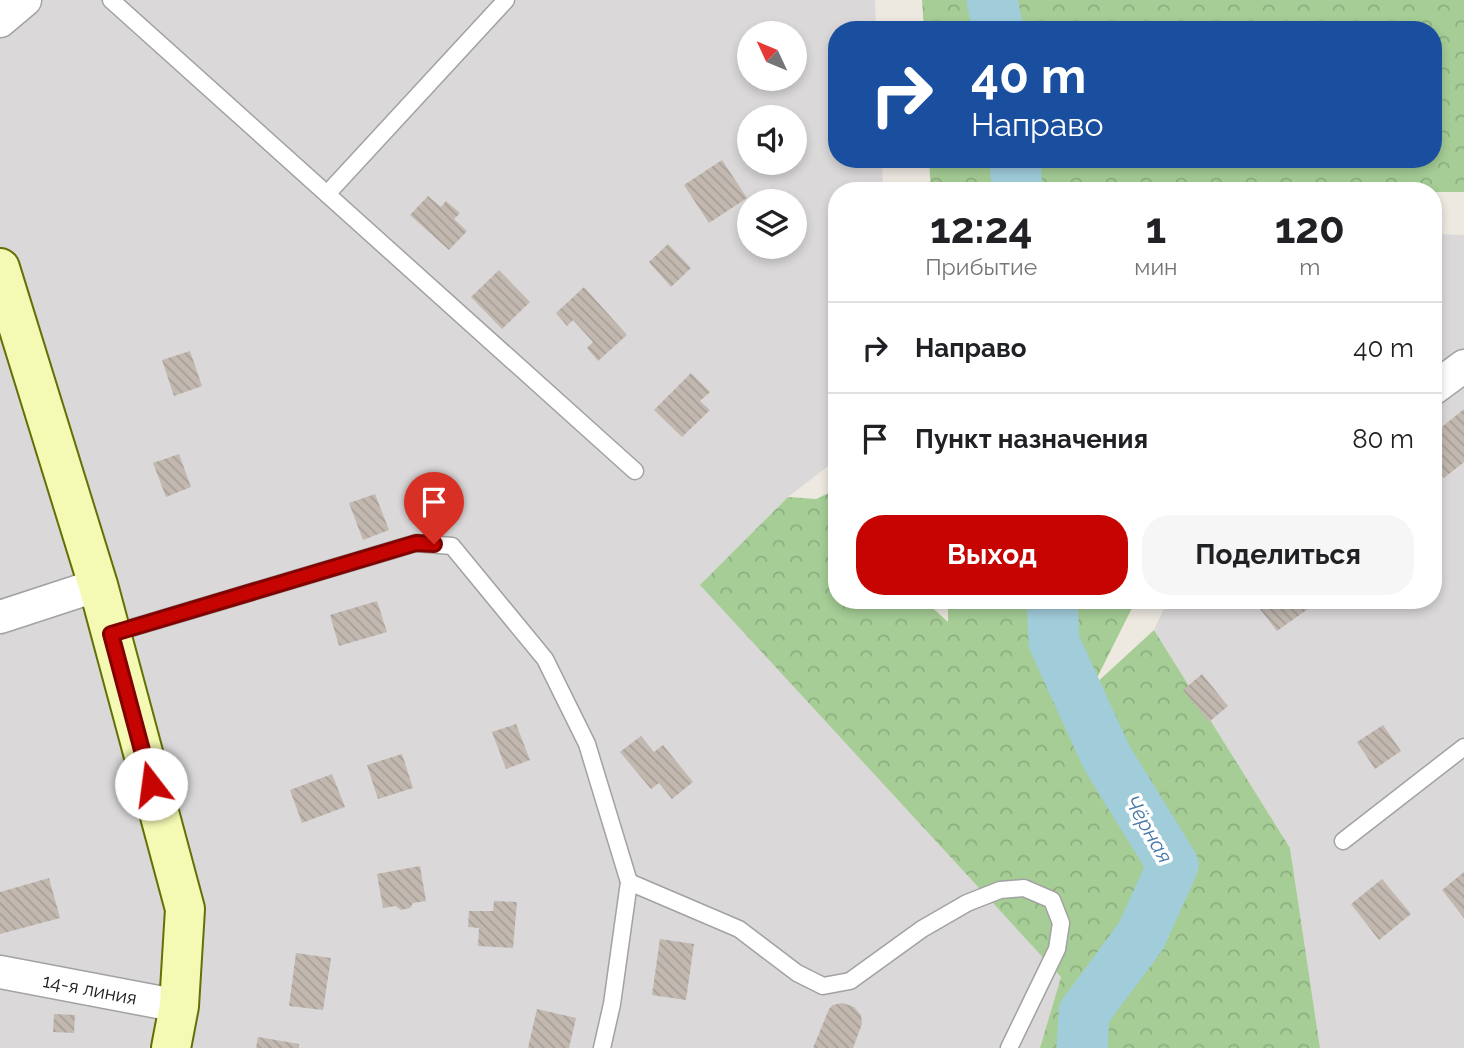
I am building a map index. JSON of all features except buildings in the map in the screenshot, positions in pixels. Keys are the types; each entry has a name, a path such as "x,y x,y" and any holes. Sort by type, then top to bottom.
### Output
{"street":[{"path":"0,21 25,0"},
{"path":"2,283 97,585 185,909 179,1006 171,1048"},
{"path":"1442,382 1464,366"},
{"path":"0,617 97,585"},
{"name":"14-я линия","path":"0,972 179,1006"}],"lane":[{"path":"111,0 635,471"},
{"path":"327,194 506,0"},
{"path":"111,634 416,543 452,546 545,659 587,744 629,882 612,1004 602,1048"},
{"path":"1343,841 1464,747"},
{"path":"629,882 739,929 797,973 823,986 850,981 922,929 967,903 1000,890 1024,888 1052,900 1061,923 1058,949 1009,1048"}],"shaded area":[{"path":"0,0 875,0 876,21 828,21 828,168 882,168 883,182 828,182 828,466 788,497 701,585 1061,977 1040,1048 0,1048"},
{"path":"1442,234 1464,235 1464,1048 1320,1048 1290,848 1154,630 1164,609 1442,609"}],"green space":[{"path":"922,0 1464,0 1464,192 1442,192 1442,182 930,182 930,168 1442,168 1442,21 923,21"},
{"path":"828,493 828,609 934,609 948,622 948,609 1132,609 1093,686 1154,630 1290,848 1320,1048 1040,1048 1061,977 700,585 788,497 816,499"}],"waterway":[{"name":"Чёрная","path":"992,0 996,21"},
{"name":"Чёрная","path":"1016,168 1016,182"},
{"name":"Чёрная","path":"1052,609 1054,642 1107,758 1173,865 1141,936 1084,1013 1082,1048"}],"route":[{"path":"151,784 111,634 416,543 434,544"}]}
